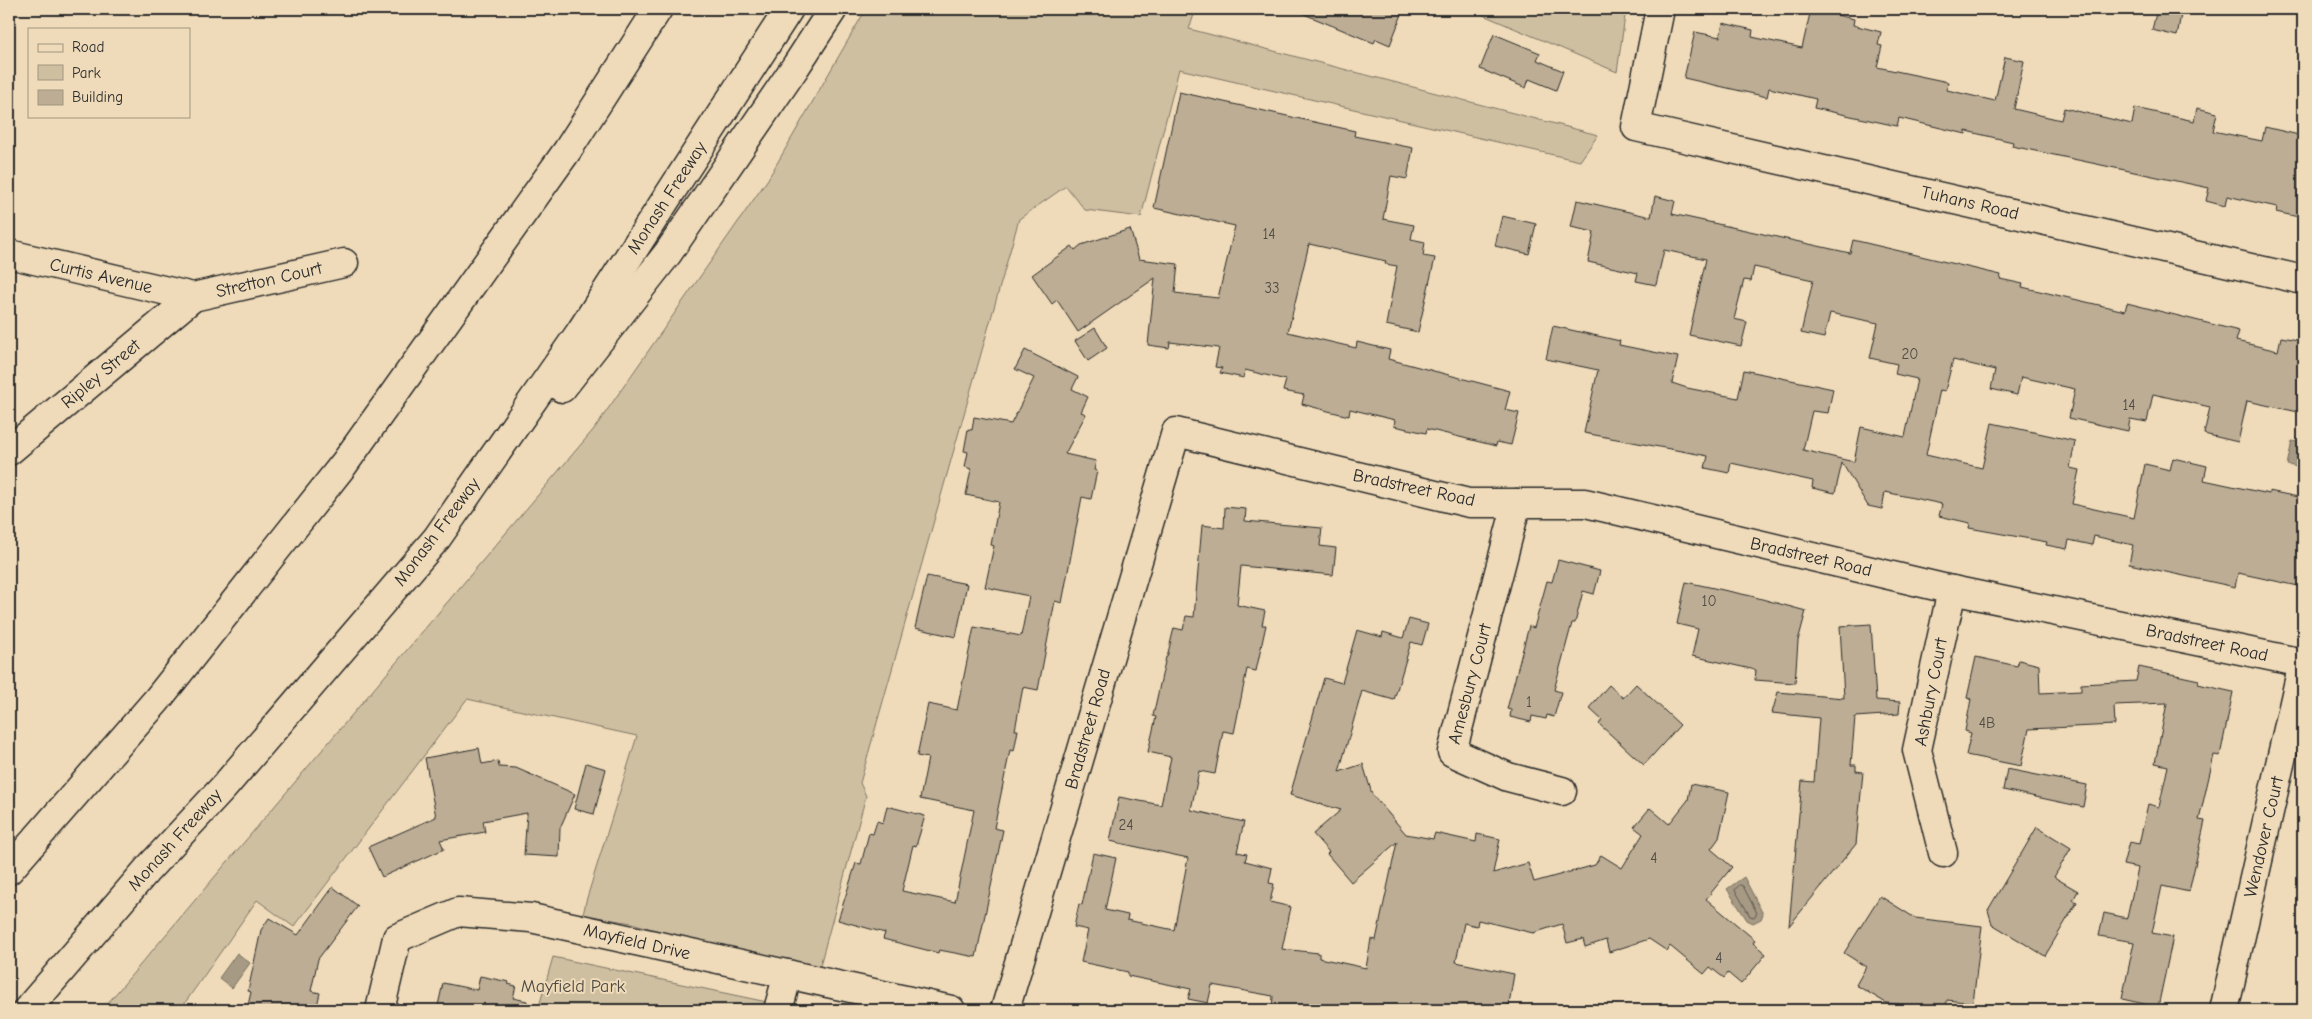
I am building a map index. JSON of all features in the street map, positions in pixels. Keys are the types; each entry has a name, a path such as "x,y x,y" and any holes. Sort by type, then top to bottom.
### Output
{"main road":[{"path":"567,151 635,9"},
{"path":"9,870 158,700 344,464 567,151 658,9"},
{"name":"Monash Freeway","path":"27,1010 147,870 224,787 437,538 581,330 789,9"},
{"path":"437,538 558,393 668,253 833,9"},
{"name":"Tuhans Road","path":"1660,9 1636,127 2303,280"},
{"name":"Curtis Avenue","path":"9,254 193,297"},
{"name":"Stretton Court","path":"193,297 344,263"},
{"name":"Ripley Street","path":"9,451 193,297"},
{"name":"Bradstreet Road","path":"1005,1010 1176,432 1469,503 1585,504 1952,590 2303,663"},
{"name":"Amesbury Court","path":"1517,503 1452,752 1508,778 1562,791"},
{"name":"Ashbury Court","path":"1943,853 1917,750 1952,590"},
{"name":"Wendover Court","path":"2224,1010 2303,663"},
{"name":"Mayfield Drive","path":"380,1010 397,938 458,912 531,918 952,1010"},
{"path":"778,1010 788,974"}],"green space":[{"path":"866,9 1196,9 1189,29 1598,135 1580,161 1179,69 1141,217 1085,210 1066,186 1019,219 860,783 866,796 819,969 695,942 632,923 583,915 637,736 467,699 294,927 257,900 180,1010 102,1010 594,429 768,179"},
{"path":"1469,9 1626,9 1617,72"},
{"name":"Mayfield Park","path":"553,957 805,1010 538,1010"}],"water":[{"path":"2292,441 2303,443 2303,468 2287,465"},
{"path":"1744,877 1763,914 1761,919 1753,923 1747,920 1727,889"},
{"path":"237,953 250,963 232,988 219,978"}],"building":[{"path":"1292,9 1404,9 1390,45 1376,39 1374,43"},
{"path":"1811,9 1854,19 1853,25 1881,32 1878,45 1882,46 1877,67 1948,82 1947,90 1995,101 2005,57 2024,61 2014,109 2061,120 2064,108 2132,124 2135,108 2194,121 2197,108 2217,113 2213,131 2262,141 2265,127 2303,136 2303,218 2276,212 2277,207 2227,196 2225,206 2206,201 2209,188 2012,146 2013,142 1966,131 1966,134 1899,118 1897,126 1814,108 1816,99 1769,88 1767,97 1684,78 1695,32 1720,37 1723,23 1753,30 1752,37 1802,48"},
{"path":"2157,9 2182,9 2177,36 2152,30"},
{"path":"1494,34 1540,53 1537,60 1563,71 1556,90 1529,79 1526,88 1480,69"},
{"path":"1179,92 1355,131 1354,136 1413,148 1407,179 1391,176 1383,219 1414,225 1411,239 1425,242 1423,256 1435,258 1418,332 1386,325 1397,266 1385,264 1386,261 1309,244 1288,332 1356,348 1357,342 1390,350 1388,359 1510,391 1505,410 1519,413 1511,445 1497,442 1496,446 1427,429 1426,433 1394,426 1395,420 1350,409 1349,416 1302,404 1304,395 1283,391 1286,380 1245,370 1244,378 1220,373 1222,368 1215,367 1219,348 1170,342 1169,348 1148,345 1155,278 1078,332 1057,300 1052,304 1032,275 1072,246 1075,250 1081,245 1130,229 1139,259 1178,264 1175,293 1218,298 1235,226 1154,208"},
{"path":"1655,196 1675,201 1672,214 1850,253 1853,240 2001,275 2000,279 2023,284 2022,287 2125,311 2127,303 2239,331 2236,341 2278,351 2281,337 2303,341 2303,413 2247,401 2238,442 2204,434 2210,407 2153,394 2147,422 2130,419 2128,431 2069,418 2075,389 2021,377 2017,395 1991,389 1995,370 1953,360 1945,391 1940,390 1926,455 1982,468 1992,423 2075,441 2070,468 2079,470 2072,504 2134,518 2145,464 2170,470 2173,458 2207,466 2204,480 2269,494 2269,491 2303,498 2303,587 2238,573 2235,587 2129,564 2133,545 2094,536 2092,545 2069,540 2067,549 2046,545 2047,542 1969,528 1970,523 1939,516 1942,504 1885,492 1882,509 1868,506 1842,463 1835,493 1812,488 1813,481 1731,463 1729,473 1705,468 1708,456 1584,433 1598,370 1546,359 1553,326 1620,341 1619,345 1678,357 1672,383 1687,388 1738,398 1744,370 1833,389 1828,413 1812,411 1803,450 1854,462 1861,427 1905,437 1917,379 1895,374 1897,364 1870,358 1878,323 1830,313 1824,338 1801,333 1813,280 1754,267 1751,281 1744,280 1734,319 1747,322 1741,346 1689,335 1706,259 1664,250 1656,285 1636,281 1638,273 1588,262 1594,232 1571,227 1577,200 1651,217"},
{"path":"1502,216 1536,224 1529,254 1495,246"},
{"path":"1095,328 1107,348 1088,361 1075,341"},
{"path":"1025,350 1078,377 1072,389 1088,397 1081,412 1086,414 1065,454 1096,461 1094,470 1097,471 1091,499 1082,497 1062,603 1055,601 1038,690 1023,687 1015,730 1018,730 1014,751 1010,750 994,828 1003,830 976,957 939,950 938,953 883,939 885,933 838,920 856,863 861,864 869,833 873,834 877,821 883,823 887,806 925,816 916,846 913,845 902,891 955,902 974,810 920,799 928,758 917,756 928,704 957,710 974,627 1021,636 1029,596 985,587 994,546 991,545 999,502 966,495 971,469 965,467 968,452 964,451 968,429 972,430 974,417 1011,424 1034,378 1015,369"},
{"path":"1225,507 1246,509 1245,521 1322,528 1320,546 1336,548 1333,575 1241,566 1237,605 1265,611 1262,625 1266,625 1256,671 1247,669 1234,733 1223,731 1215,774 1199,771 1191,810 1244,822 1237,852 1247,854 1245,861 1272,868 1269,883 1274,884 1270,902 1291,907 1282,949 1319,953 1319,958 1366,968 1371,939 1376,940 1397,842 1351,882 1313,834 1341,810 1290,795 1324,678 1342,683 1357,630 1382,637 1383,632 1403,638 1409,619 1428,624 1422,645 1411,642 1394,700 1362,691 1339,772 1363,764 1372,794 1406,834 1433,839 1435,833 1476,842 1477,834 1500,839 1493,873 1528,863 1534,882 1595,865 1601,855 1622,868 1643,834 1634,827 1650,808 1669,824 1688,800 1691,784 1729,792 1719,838 1711,849 1732,867 1706,899 1755,940 1753,943 1766,954 1741,984 1728,973 1724,978 1710,967 1704,974 1670,946 1667,951 1649,939 1609,952 1606,940 1585,947 1583,939 1567,943 1562,924 1533,933 1478,920 1477,926 1464,923 1456,962 1514,974 1508,1010 1272,1010 1273,996 1212,985 1208,1003 1188,999 1191,989 1128,976 1128,972 1081,962 1088,930 1074,927 1079,904 1082,905 1093,853 1116,858 1105,910 1128,915 1127,920 1174,930 1188,858 1110,841 1119,797 1161,805 1171,757 1148,752 1156,717 1153,716 1174,628 1183,630 1186,616 1194,617 1202,525 1224,528"},
{"path":"1558,560 1600,571 1594,594 1583,591 1575,623 1572,623 1554,690 1561,692 1554,717 1547,715 1546,719 1532,716 1531,722 1510,717 1511,710 1507,709 1529,626 1534,628 1547,581 1552,582"},
{"path":"927,576 967,584 956,637 915,628"},
{"path":"1686,582 1751,596 1806,611 1798,641 1795,683 1755,680 1756,670 1692,656 1698,629 1677,624"},
{"path":"1871,624 1876,700 1900,702 1899,714 1855,717 1851,765 1856,765 1856,771 1863,772 1856,844 1789,926 1802,781 1814,782 1819,718 1772,713 1778,692 1844,698 1840,626"},
{"path":"1976,657 2017,666 2019,660 2039,665 2040,693 2081,691 2081,684 2136,681 2139,667 2199,680 2198,684 2233,692 2220,756 2214,755 2199,820 2205,821 2189,892 2162,886 2152,933 2173,937 2158,1007 2122,999 2134,942 2099,936 2104,913 2127,918 2138,868 2123,865 2129,842 2139,844 2148,804 2159,807 2168,766 2155,763 2167,703 2114,705 2115,725 2029,729 2021,766 1966,755 1971,733 1965,731 1971,699 1967,698"},
{"path":"1636,684 1680,725 1644,765 1599,724 1602,720 1589,708 1609,685 1623,698"},
{"path":"479,748 482,764 498,761 499,767 516,768 575,794 560,828 559,857 524,855 527,813 483,821 485,832 440,840 444,849 382,877 368,847 436,817 425,758"},
{"path":"586,763 606,769 594,814 574,809"},
{"path":"2007,769 2087,785 2083,807 2003,790"},
{"path":"2037,827 2071,848 2054,877 2078,891 2073,900 2077,902 2045,956 1992,924 1988,910"},
{"path":"333,887 358,906 318,959 311,991 320,993 316,1010 247,1010 251,992 248,991 261,930 269,918 298,935"},
{"path":"1880,896 1915,918 1982,926 1973,1003 1947,1000 1946,1009 1886,1003 1856,985 1866,967 1844,953"},
{"path":"480,976 509,982 508,984 516,986 513,998 527,1001 526,1010 437,1010 443,983 477,990"}]}
